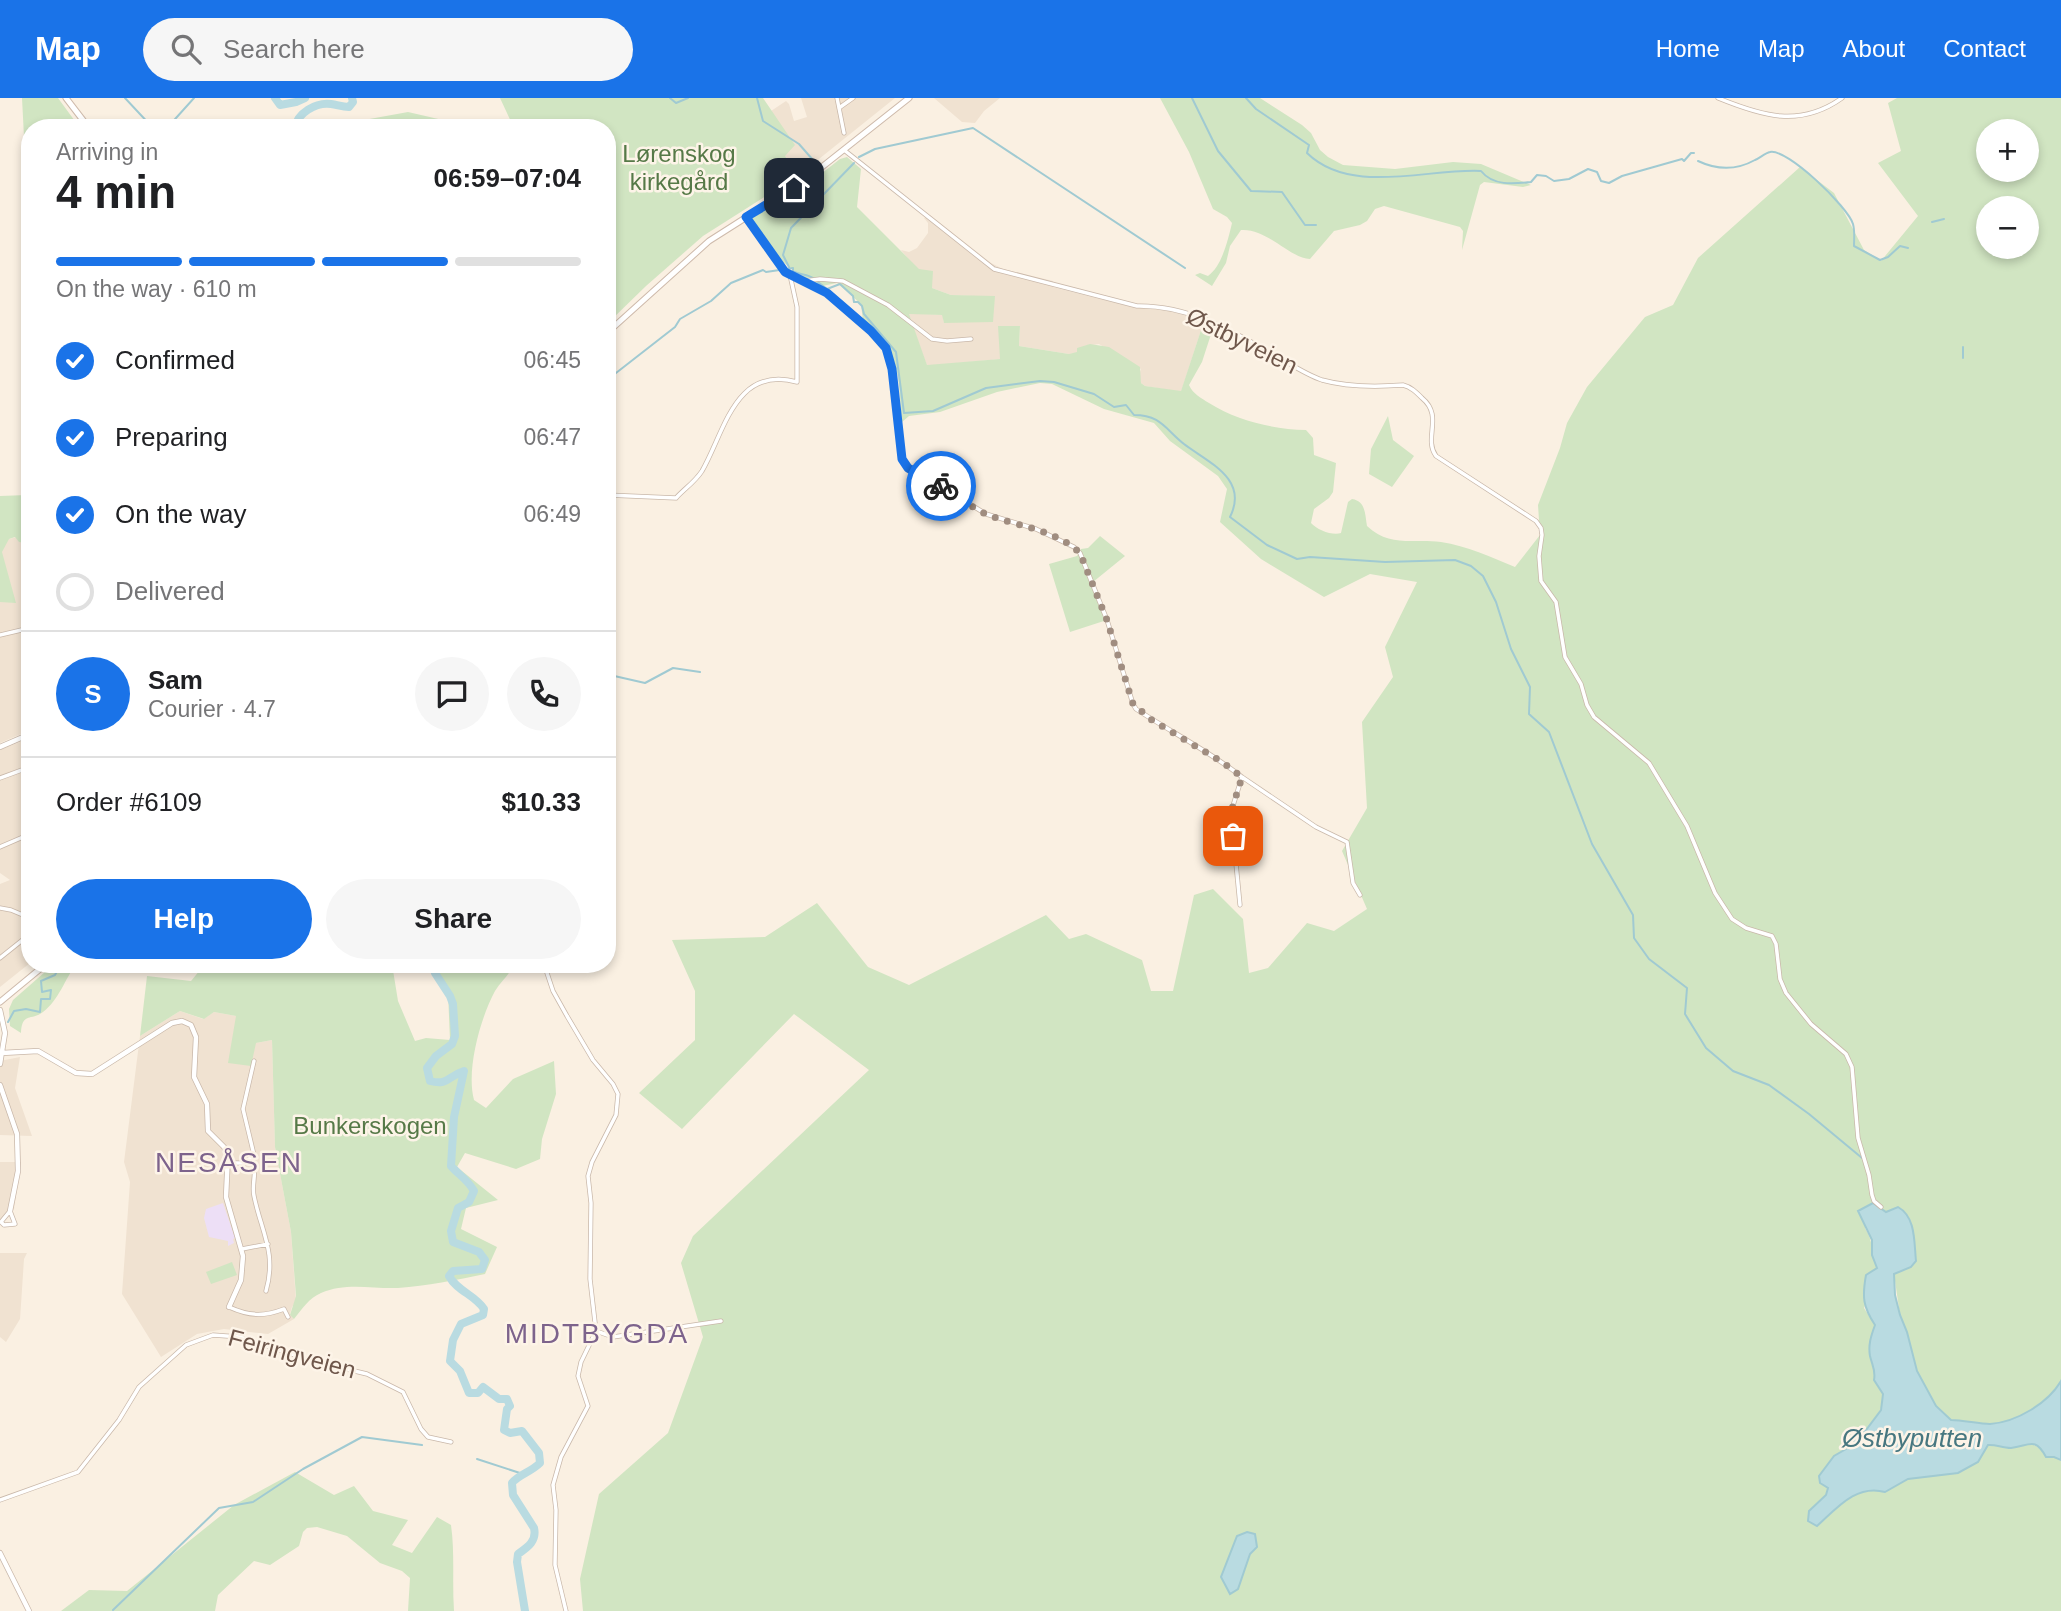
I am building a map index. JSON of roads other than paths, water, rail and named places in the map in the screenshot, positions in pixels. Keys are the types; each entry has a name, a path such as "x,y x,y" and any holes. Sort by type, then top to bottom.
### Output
{"main road":[{"path":"66,98 82,119"},
{"path":"616,324 700,249 794,188 909,98"},
{"path":"0,1002 35,973"}],"street":[{"path":"837,98 844,133"},
{"path":"839,108 853,98"},
{"path":"1718,98 1759,114 1794,117 1819,112 1842,98"},
{"name":"Østbyveien","path":"844,150 995,269 1137,306 1158,305 1197,316 1231,330 1322,380 1364,386 1409,387 1428,403 1432,409 1432,444 1436,456 1529,516 1541,528 1541,581 1560,612 1561,641 1565,657 1581,684 1587,705 1594,717 1648,763 1687,826 1715,893 1732,919 1746,928 1772,936 1776,944 1780,979 1786,993 1811,1024 1846,1054 1852,1067 1858,1138 1872,1195 1881,1207"},
{"path":"746,217 776,261 790,275 827,293 871,331 886,348 892,369 900,450 904,463 986,514 1036,529 1074,547 1084,561 1103,607 1133,704 1169,731 1222,762 1316,827 1347,842 1353,883 1360,895"},
{"path":"616,496 672,499 677,497 700,474 719,432 747,390 763,381 797,382 798,320 790,275"},
{"path":"802,281 820,278 843,281 888,304 932,339 971,339"},
{"path":"0,635 21,630"},
{"path":"0,747 21,738"},
{"path":"0,778 21,770"},
{"path":"1240,905 1231,812 1242,777"},
{"path":"0,847 21,838"},
{"path":"0,908 21,914"},
{"path":"0,958 21,941"},
{"path":"547,973 553,991 567,1016 618,1094 616,1115 592,1162 588,1176 591,1203 590,1279 596,1331 579,1371 587,1410 561,1457 553,1485 556,1510 555,1565 566,1611"},
{"path":"0,1010 5,1037 0,1064"},
{"path":"2,1053 38,1051 76,1073 92,1074 172,1023 187,1022 193,1027 196,1035 194,1077 207,1104 207,1129 226,1149 229,1163 227,1201 242,1249 241,1280 229,1307 249,1314 263,1315 284,1309 288,1317"},
{"path":"229,1163 241,1164 254,1153 243,1109 254,1061"},
{"path":"0,1085 17,1134 18,1171 10,1211 1,1223 4,1225 15,1224 10,1211"},
{"path":"250,1159 256,1171 254,1194 268,1244 271,1267 266,1291"},
{"path":"242,1249 268,1244"},
{"path":"596,1331 613,1337 721,1321"},
{"name":"Feiringveien","path":"0,1500 78,1472 119,1420 139,1387 186,1345 213,1335 240,1337 313,1361 367,1374 403,1392 421,1429 428,1437 451,1442"},
{"path":"0,1553 29,1611"}],"water":[{"name":"Østbyputten","path":"1873,1203 1886,1212 1898,1207 1904,1211 1911,1223 1916,1261 1911,1267 1894,1274 1895,1295 1917,1371 1936,1406 1951,1420 1990,1424 2011,1420 2040,1404 2061,1381 2061,1460 2046,1457 2035,1444 2011,1448 1988,1445 1978,1462 1958,1473 1908,1479 1885,1492 1875,1490 1856,1494 1817,1526 1808,1521 1809,1511 1826,1495 1828,1488 1820,1483 1819,1476 1834,1456 1846,1449 1866,1430 1881,1410 1883,1394 1874,1380 1869,1352 1875,1325 1868,1313 1864,1296 1866,1275 1877,1268 1872,1255 1872,1240 1858,1211"},
{"path":"1247,1532 1255,1534 1257,1547 1250,1554 1238,1589 1230,1594 1221,1577 1237,1536"}],"waterway":[{"path":"125,98 145,119"},
{"path":"175,119 194,98"},
{"path":"275,98 280,105 305,98"},
{"path":"299,119 303,113 325,104 349,107 353,102 352,98"},
{"path":"670,98 676,103 688,98"},
{"path":"757,98 763,121 799,144 813,160"},
{"path":"1192,98 1218,151 1251,191 1282,192 1305,225 1316,225"},
{"path":"1246,98 1256,109 1309,145 1307,153 1325,166 1345,174 1367,177 1481,171 1497,182 1517,183 1531,182 1537,175 1554,181 1569,179 1588,169 1597,172 1601,181 1609,183 1622,176 1682,159 1684,161 1694,153"},
{"path":"859,157 875,149 973,128 1185,268"},
{"path":"1698,161 1712,166 1734,167 1770,152 1778,153 1816,180 1849,216 1853,224 1854,246 1880,260 1888,257 1900,246 1908,248"},
{"path":"789,267 783,255 791,228 854,163"},
{"path":"1932,222 1944,219"},
{"path":"616,373 675,327 680,319 711,301 731,283 763,270 766,272 793,268 793,271 813,278"},
{"path":"818,282 827,289 840,284 853,296 854,302 862,306 864,314 896,352 904,413 933,411 986,388 1040,381 1054,382 1094,394 1114,407 1126,405 1134,415 1157,420 1224,473 1234,492 1235,504 1230,517 1267,545 1297,559 1310,557 1385,562 1455,560 1471,566 1483,576 1496,602 1511,649 1530,687 1529,714 1549,732 1592,844 1633,915 1634,938 1649,959 1687,988 1685,1014 1706,1048 1733,1071 1769,1085 1862,1158"},
{"path":"1963,347 1963,358"},
{"path":"616,676 645,683 673,668 700,672"},
{"path":"8,1022 14,1011 26,1009 40,1012 41,999 50,999 51,990 42,992 41,981 56,973"},
{"path":"435,973 453,1004 455,1036 452,1044 436,1056 427,1068 430,1081 436,1082 464,1071 454,1117 451,1166 474,1191 469,1202 458,1208 451,1231 453,1242 479,1252 485,1260 482,1269 453,1271 449,1276 484,1309 483,1315 461,1324 453,1340 450,1361 460,1371 469,1393 478,1393 483,1387 499,1399 507,1399 510,1406 507,1409 504,1430 510,1433 522,1431 539,1453 540,1463 512,1483 513,1495 535,1533 531,1543 518,1554 525,1611"},
{"path":"113,1610 219,1508 253,1502 303,1469 362,1437 422,1445"},
{"path":"477,1459 526,1475"}],"district":[{"name":"NESÅSEN","path":"229,1162"},
{"name":"MIDTBYGDA","path":"597,1333"}],"park label":[{"name":"Lørenskog kirkegård","path":"679,168"},
{"name":"Bunkerskogen","path":"370,1126"}]}
